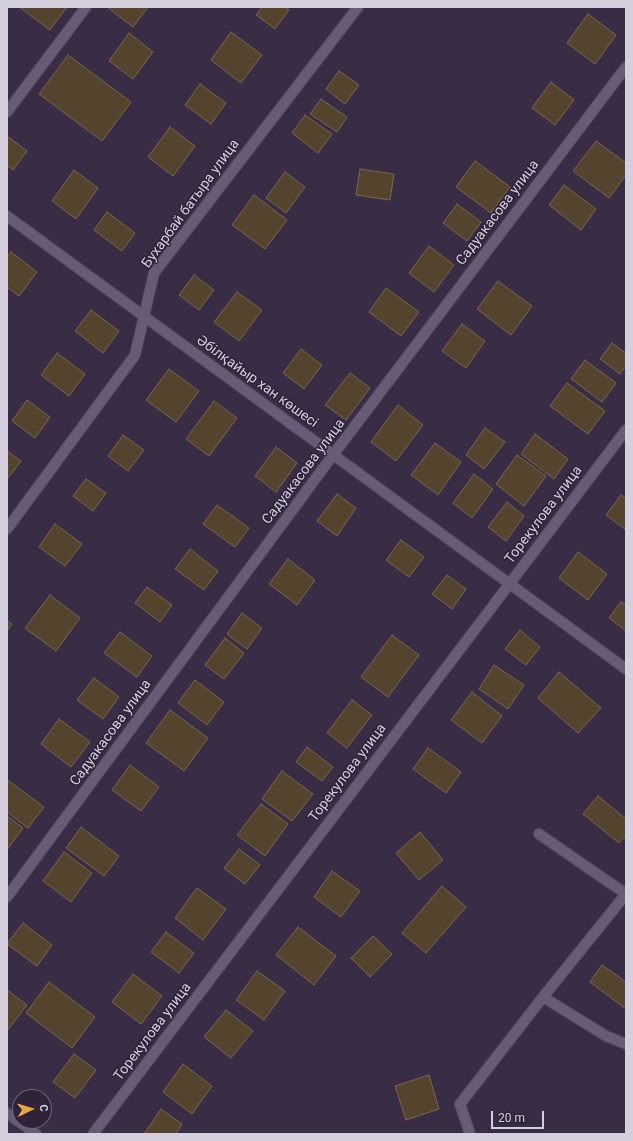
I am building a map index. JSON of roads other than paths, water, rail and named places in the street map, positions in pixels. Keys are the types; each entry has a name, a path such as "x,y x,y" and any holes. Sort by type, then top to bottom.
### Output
{"street":[{"path":"7,112 86,7"},
{"name":"Бухарбай батыра улица","path":"7,529 136,356 154,273 358,7"},
{"name":"Садуакасова улица","path":"7,897 333,455 626,66"},
{"name":"Әбілқайыр хан көшесі","path":"7,216 626,669"},
{"name":"Торекулова улица","path":"93,1134 626,430"},
{"path":"470,1134 460,1104 543,997 626,894 539,834"},
{"path":"543,997 606,1036 626,1044"},
{"path":"7,1112 36,1134"}]}
